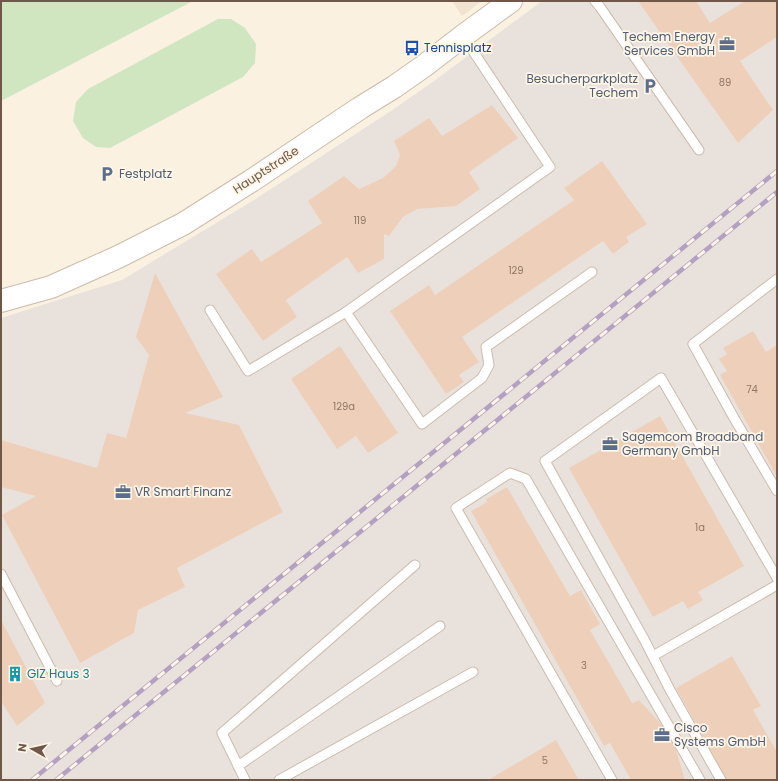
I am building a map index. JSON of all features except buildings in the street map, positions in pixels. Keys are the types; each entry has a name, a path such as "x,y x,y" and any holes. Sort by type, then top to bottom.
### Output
{"street":[{"name":"Hauptstraße","path":"1,301 52,287 118,257 183,224 251,181 424,66 511,1"}],"lane":[{"path":"595,1 698,150"},
{"path":"210,310 248,371 346,312 550,167 463,36"},
{"path":"346,312 422,424 482,378 489,365 486,347 592,272"},
{"path":"777,280 693,344 777,492"},
{"path":"721,780 545,461 661,378 777,578"},
{"path":"612,780 456,508 510,474 526,478 700,780"},
{"path":"245,780 222,733 414,565"},
{"path":"1,574 57,681"},
{"path":"653,656 777,585"},
{"path":"238,766 440,626"},
{"path":"279,780 472,672"},
{"path":"689,771 694,780"}],"shaded area":[{"path":"452,1 482,1 462,16"},
{"path":"542,1 777,1 777,780 1,780 1,318 122,280 254,200 391,111"}],"green space":[{"path":"1,1 193,1 1,101"},
{"path":"218,19 231,19 245,28 256,44 255,63 243,77 110,148 96,147 83,138 73,121 76,102 88,89"}],"railway":[{"path":"32,780 777,171"},
{"path":"56,780 777,192"}],"place":[{"name":"Techem Energy Services GmbH","path":"727,44"},
{"name":"Tennisplatz","path":"412,48"},
{"name":"Besucherparkplatz Techem","path":"650,86"},
{"name":"Festplatz","path":"107,174"},
{"name":"Sagemcom Broadband Germany GmbH","path":"610,444"},
{"name":"VR Smart Finanz","path":"123,492"},
{"name":"GIZ Haus 3","path":"15,674"},
{"name":"Cisco Systems GmbH","path":"662,735"}]}
